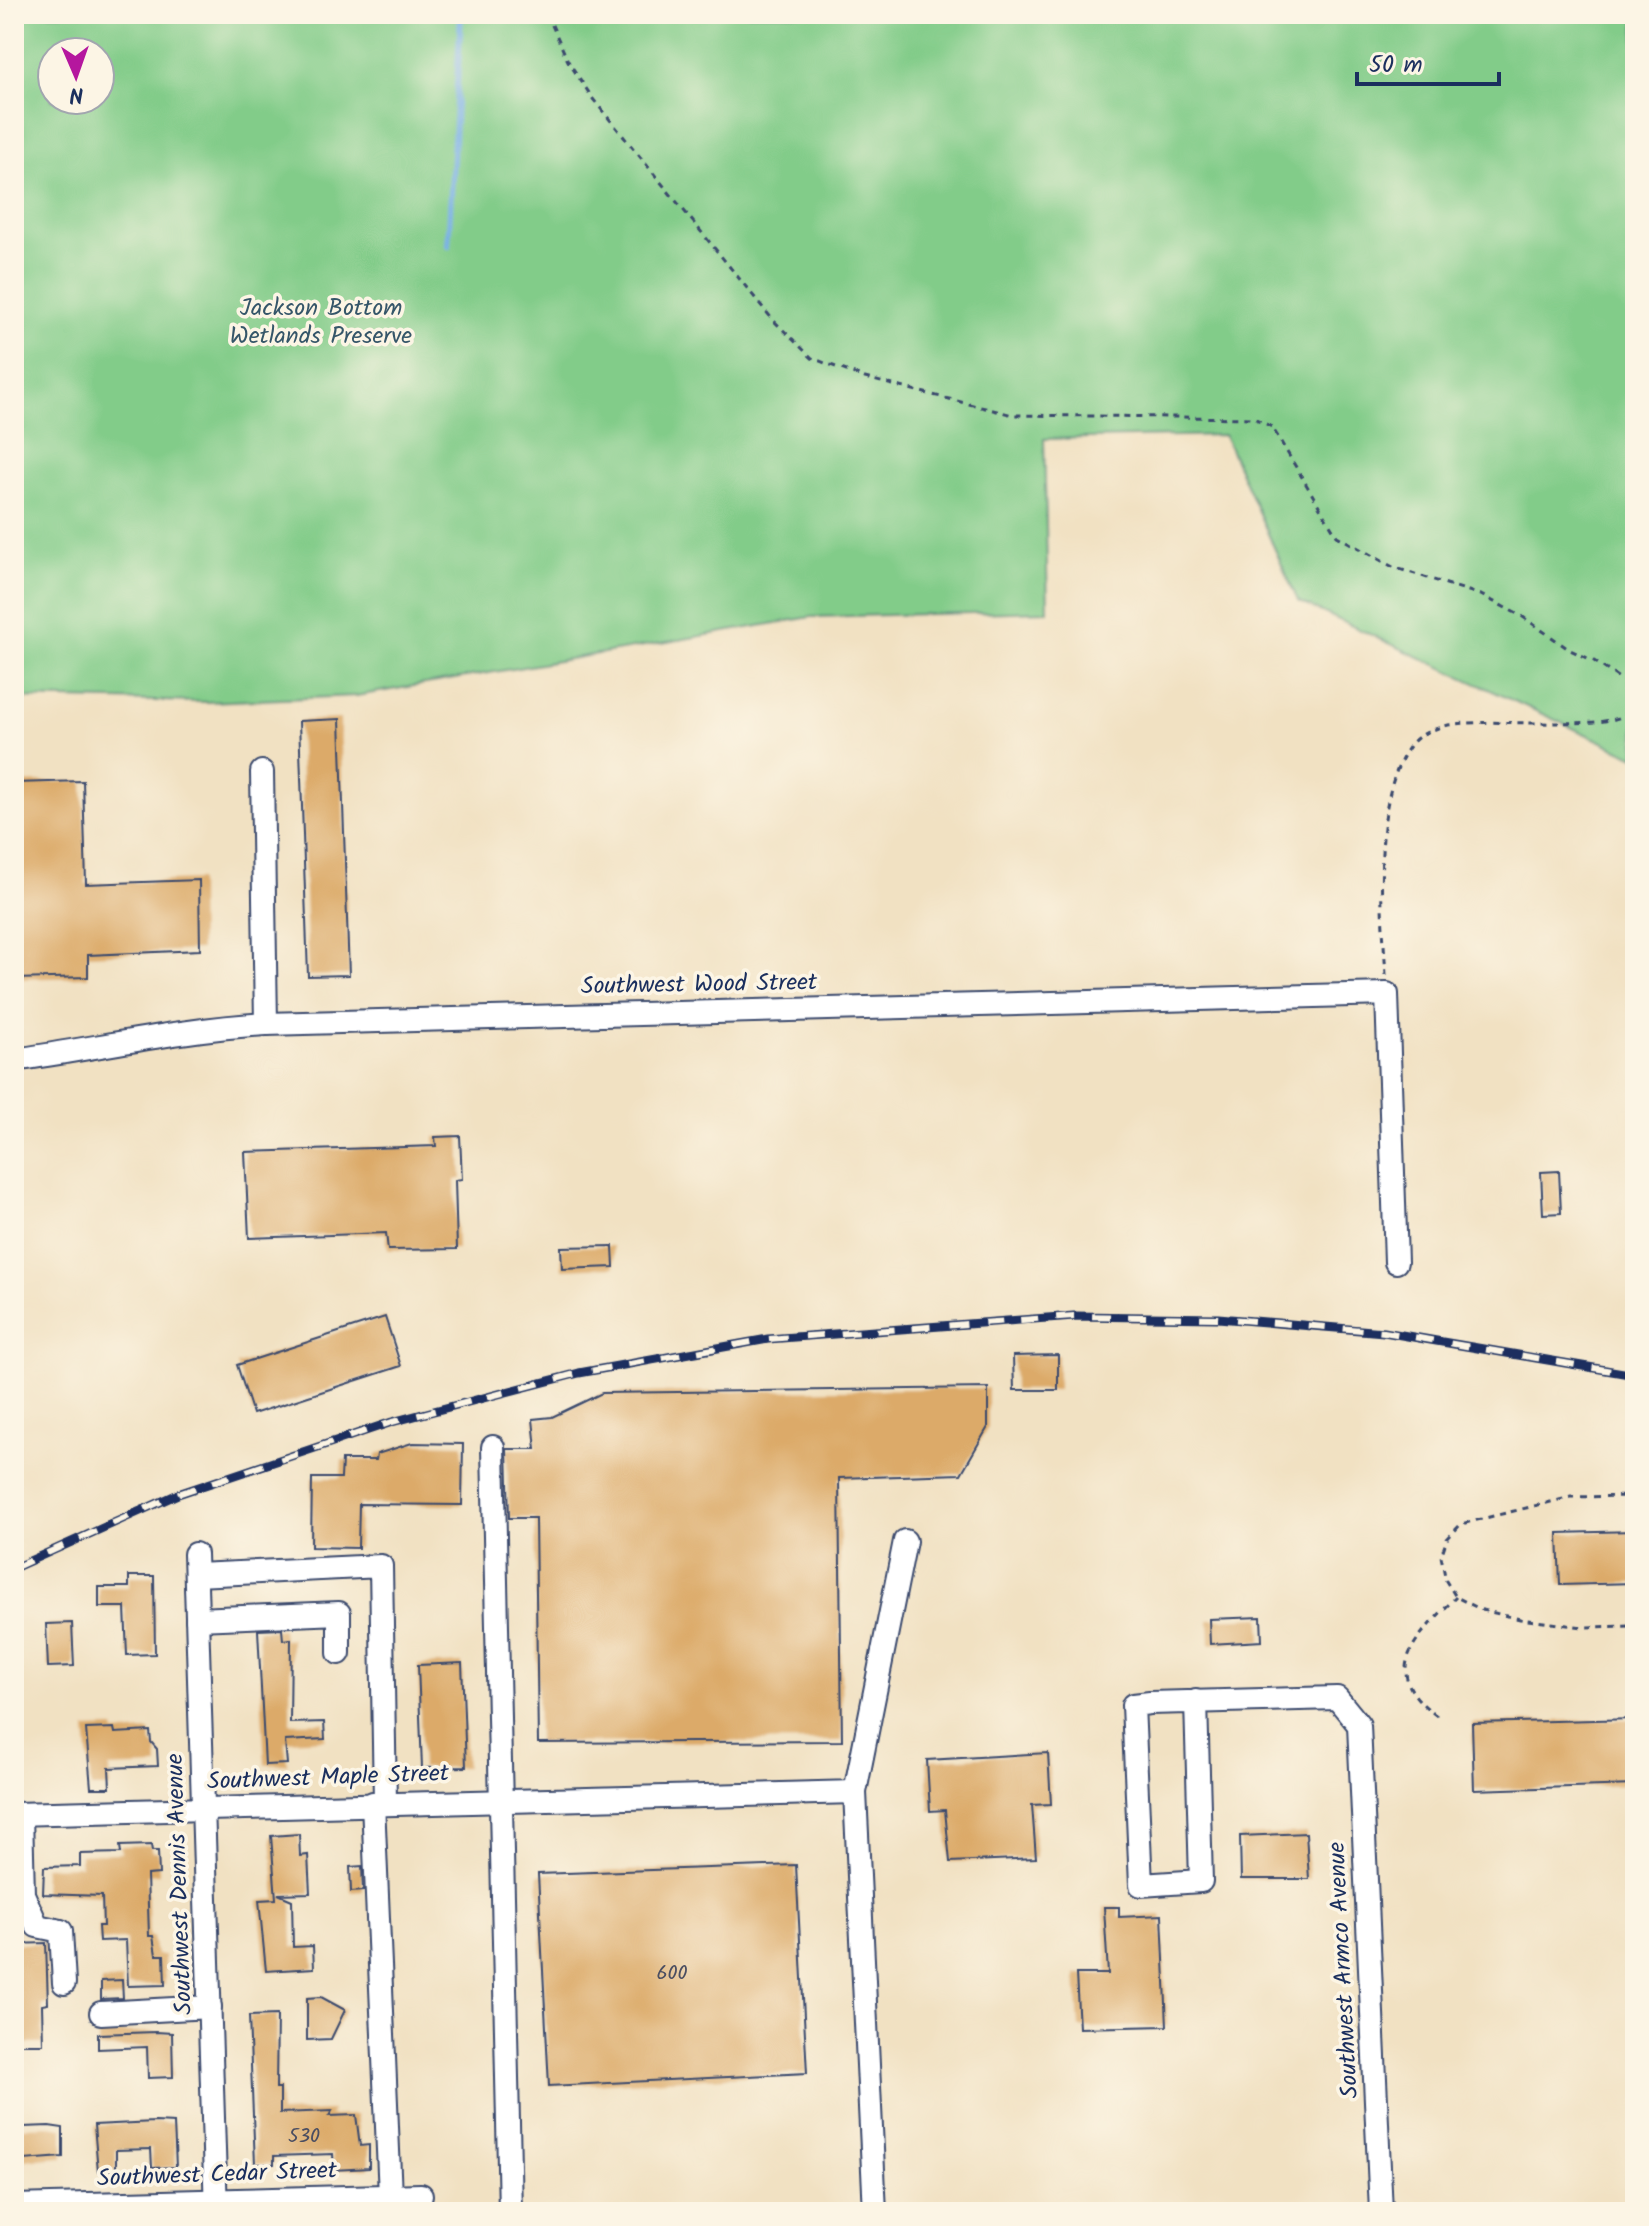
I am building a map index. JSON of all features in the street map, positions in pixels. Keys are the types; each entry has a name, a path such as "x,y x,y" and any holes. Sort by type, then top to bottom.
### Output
{"street":[{"path":"262,772 266,1024"},
{"name":"Southwest Wood Street","path":"14,1060 155,1040 204,1028 266,1024 1387,994"},
{"path":"1387,994 1396,1262"},
{"path":"493,1447 510,2212"},
{"path":"875,2212 855,1792 905,1541"},
{"name":"Southwest Dennis Avenue","path":"216,2207 195,1565 381,1566 379,1803"},
{"path":"197,1619 339,1613 339,1653"},
{"name":"Southwest Armco Avenue","path":"1196,1701 1337,1698 1359,1725 1381,2212"},
{"path":"1196,1701 1201,1881 1141,1885 1133,1705 1196,1701"},
{"name":"Southwest Maple Street","path":"17,1814 855,1792"},
{"path":"379,1803 390,2196"},
{"path":"17,1814 23,1894 37,1926 61,1931 64,1983"},
{"path":"101,2013 210,2007"},
{"name":"Southwest Cedar Street","path":"14,2206 216,2207 421,2195"}],"path":[{"path":"547,14 568,61 593,99 773,320 812,358 865,378 1013,415 1254,418 1272,427 1337,536 1393,567 1481,595 1523,617 1635,689"},
{"path":"1387,994 1382,859 1390,796 1401,760 1416,738 1445,726 1601,721 1627,716 1635,710"},
{"path":"1635,1496 1571,1497 1461,1524 1447,1539 1441,1556 1446,1581 1456,1597 1482,1610 1520,1619 1583,1627 1635,1626"},
{"path":"1437,1716 1421,1705 1407,1686 1407,1658 1414,1640 1456,1597"}],"green space":[{"name":"Jackson Bottom Wetlands Preserve","path":"14,14 1635,14 1635,757 1298,601 1224,435 1044,439 1048,611 811,617 356,696 206,702 14,698"}],"building":[{"path":"340,719 349,975 308,976 299,721"},
{"path":"83,781 86,884 199,880 200,950 88,955 88,977 14,979 14,783"},
{"path":"460,1136 462,1179 455,1180 457,1249 388,1250 386,1233 249,1238 245,1152 436,1146 435,1137"},
{"path":"1559,1171 1561,1213 1543,1214 1541,1172"},
{"path":"613,1246 614,1267 562,1269 561,1247"},
{"path":"385,1317 401,1366 253,1414 237,1365"},
{"path":"1058,1355 1058,1390 1014,1390 1013,1356"},
{"path":"988,1388 988,1427 961,1474 839,1478 842,1741 538,1743 535,1518 509,1518 507,1449 536,1449 533,1419 552,1417 602,1393"},
{"path":"412,1443 463,1444 462,1505 359,1504 358,1548 311,1547 312,1478 341,1478 342,1460 376,1460 377,1454"},
{"path":"1635,1531 1635,1583 1560,1585 1558,1533"},
{"path":"129,1576 154,1576 155,1654 127,1655 125,1607 99,1607 99,1587 129,1587"},
{"path":"1261,1617 1262,1641 1210,1644 1209,1619"},
{"path":"72,1623 74,1666 48,1667 46,1624"},
{"path":"282,1629 283,1640 291,1639 290,1723 324,1722 325,1739 285,1741 287,1764 265,1765 258,1630"},
{"path":"462,1663 466,1767 422,1768 418,1665"},
{"path":"1635,1719 1635,1785 1474,1790 1472,1723"},
{"path":"114,1728 115,1733 150,1731 151,1742 157,1749 158,1766 109,1768 110,1788 91,1788 86,1729"},
{"path":"1048,1753 1051,1804 1032,1805 1036,1858 950,1862 945,1810 930,1811 927,1760"},
{"path":"1306,1833 1309,1879 1241,1879 1240,1836"},
{"path":"299,1834 300,1856 308,1855 310,1893 278,1894 292,1900 293,1947 313,1946 314,1968 266,1971 259,1900 276,1899 271,1836"},
{"path":"151,1845 152,1851 158,1851 159,1874 147,1875 149,1936 153,1936 156,1955 164,1955 165,1985 128,1986 126,1940 99,1941 98,1926 103,1926 102,1896 43,1894 44,1867 80,1866 80,1854 121,1853 120,1846"},
{"path":"796,1865 807,2073 549,2086 538,1874"},
{"path":"362,1866 363,1891 351,1892 350,1867"},
{"path":"1104,1907 1119,1907 1119,1917 1162,1915 1167,2026 1079,2028 1076,1974 1108,1974"},
{"path":"46,1943 48,2004 42,2005 43,2044 15,2044 15,1944"},
{"path":"122,1980 123,1998 101,1999 101,1981"},
{"path":"321,1997 345,2010 331,2039 307,2040 307,1998"},
{"path":"277,2015 276,2088 280,2088 280,2113 332,2111 329,2116 356,2115 360,2146 369,2145 369,2168 334,2170 333,2154 274,2156 274,2164 255,2164 249,2016"},
{"path":"172,2033 173,2077 148,2078 147,2047 98,2049 98,2034"},
{"path":"174,2123 176,2167 152,2168 151,2149 116,2150 116,2170 98,2171 94,2125"},
{"path":"23,2127 63,2128 63,2157 24,2160"}],"waterway":[{"path":"448,246 461,14"}],"railway":[{"path":"14,1568 178,1494 392,1422 579,1373 768,1339 1074,1316 1218,1318 1384,1332 1635,1375"}]}
